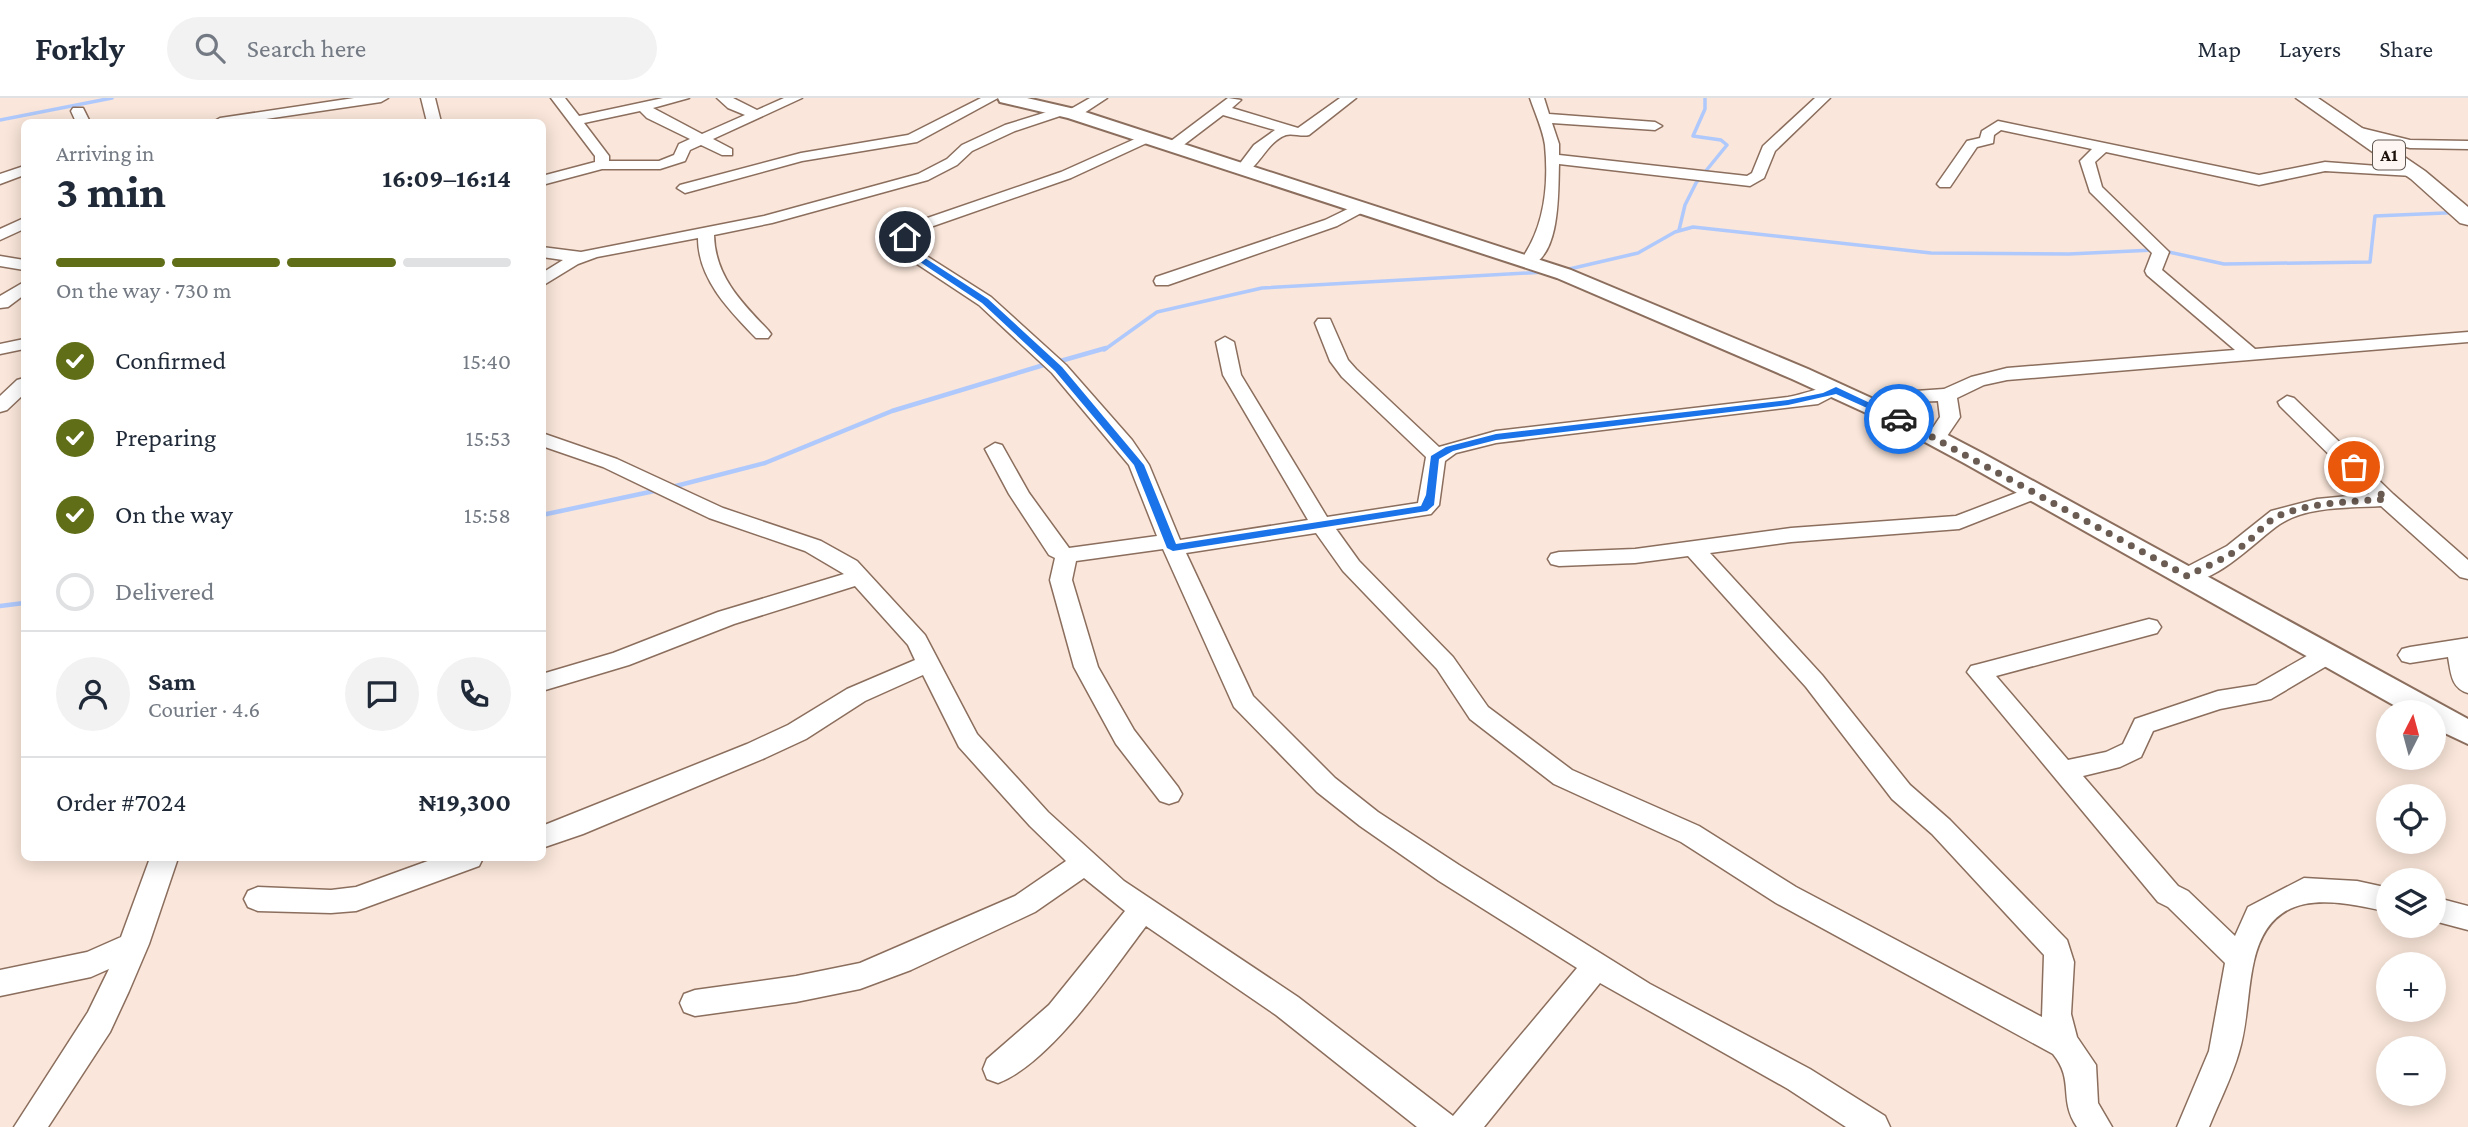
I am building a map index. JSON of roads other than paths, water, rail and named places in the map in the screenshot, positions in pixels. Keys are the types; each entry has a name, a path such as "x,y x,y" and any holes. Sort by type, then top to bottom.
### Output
{"highway":[{"name":"A1","path":"2305,98 2413,172 2468,218"}],"main road":[{"path":"1006,98 1068,112 1358,209 1528,261 1836,390 1936,438 2036,492 2409,700"},
{"path":"2446,721 2468,733"}],"street":[{"path":"248,119 286,105 381,98"},
{"path":"428,98 433,119"},
{"path":"558,98 602,156 602,165"},
{"path":"573,121 681,98"},
{"path":"724,98 733,105 758,115"},
{"path":"546,180 602,165 660,165 680,158 684,147 702,137 794,98"},
{"path":"685,188 801,157 912,139 991,98"},
{"path":"546,253 581,257 773,218 923,177 952,162 967,148 1010,128 1068,112 1100,98"},
{"path":"1172,147 1237,98"},
{"path":"1221,110 1268,121 1284,130 1304,132 1349,98"},
{"path":"1528,261 1538,250 1548,226 1553,159 1552,144 1536,98"},
{"path":"1553,159 1749,181 1759,175 1768,149 1823,98"},
{"path":"643,106 652,115 702,137 727,152"},
{"path":"1543,118 1655,126"},
{"path":"1945,184 1972,144 1988,140 1987,134 1998,125 2267,181 2312,168 2379,168 2413,172"},
{"path":"1242,170 1259,148 1284,130"},
{"path":"2353,130 2410,144 2468,145"},
{"path":"1146,138 1066,175 921,224 905,237 903,242 908,251 985,301 1052,363 1139,465 1171,544 1243,701 1326,785 1368,819 1449,873 1598,964 1640,993 1799,1079 1874,1127"},
{"path":"2104,146 2087,161 2095,189 2158,249 2153,271 2251,355"},
{"path":"0,179 21,171"},
{"path":"1162,281 1331,223 1358,209"},
{"path":"0,235 21,224"},
{"path":"706,231 705,247 712,272 724,292 762,334"},
{"path":"546,279 581,257"},
{"path":"0,261 21,264"},
{"path":"21,289 2,303 21,306"},
{"path":"1324,323 1339,361 1349,373 1437,456"},
{"path":"1882,412 1908,396 1947,395 1978,381 2007,374 2468,337"},
{"path":"1225,342 1232,375 1322,526 1351,566 1445,663 1479,713 1563,777 1690,834 1786,895 2064,1044 2081,1065 2082,1107 2096,1127"},
{"path":"0,349 21,345"},
{"path":"0,406 21,387"},
{"path":"1437,456 1449,449 1496,437 1788,402 1825,396 1836,390"},
{"path":"1936,438 1950,417 1947,395"},
{"path":"2287,402 2386,499 2468,572"},
{"path":"546,440 610,463 716,513 813,546 849,566 917,641 954,718 968,740 1039,818 1114,889 1287,1006 1442,1127"},
{"path":"995,449 1050,543 1066,555 1322,526 1424,509 1429,505 1437,456"},
{"path":"1559,559 1635,556 1791,535 1959,522 2036,492"},
{"path":"2187,576 2237,550 2279,516 2305,509 2386,499"},
{"path":"1694,548 1814,681 1901,792 1941,827 2057,948 2060,962 2056,1014 2064,1044"},
{"path":"1066,555 1061,569 1061,580 1086,667 1125,737 1169,794"},
{"path":"546,682 621,659 726,618 860,577"},
{"path":"2149,626 1979,672 2168,894 2178,899 2240,959"},
{"path":"2410,655 2463,647 2464,680 2468,684"},
{"path":"2061,771 2111,760 2132,750 2144,725 2218,700 2262,693 2327,654"},
{"path":"546,836 574,827 767,746 797,732 856,695 929,663"},
{"path":"30,1127 99,1022 135,944 163,861"},
{"path":"258,899 284,898 323,904 360,899 461,861"},
{"path":"695,1003 796,989 860,976 901,961 1025,904 1086,862"},
{"path":"2193,1127 2224,1051 2240,959 2258,915 2304,889 2357,892 2376,897"},
{"path":"998,1069 1027,1049 1055,1022 1143,907"},
{"path":"2446,912 2468,918"},
{"path":"0,983 91,964 135,944"},
{"path":"1464,1127 1598,964"}],"waterway":[{"path":"0,120 112,98"},
{"path":"1679,230 1685,205 1696,183 1727,145 1721,140 1693,136 1705,109 1705,98"},
{"path":"2164,251 2224,264 2370,262 2375,216 2468,212"},
{"path":"1565,270 1638,253 1675,232 1693,227 1931,253 2069,254 2154,250"},
{"path":"1104,350 1157,312 1262,288 1545,272"},
{"path":"1057,362 1106,348"},
{"path":"672,487 765,463 892,411 1047,364"},
{"path":"546,514 659,490"},
{"path":"0,606 21,603"}]}
